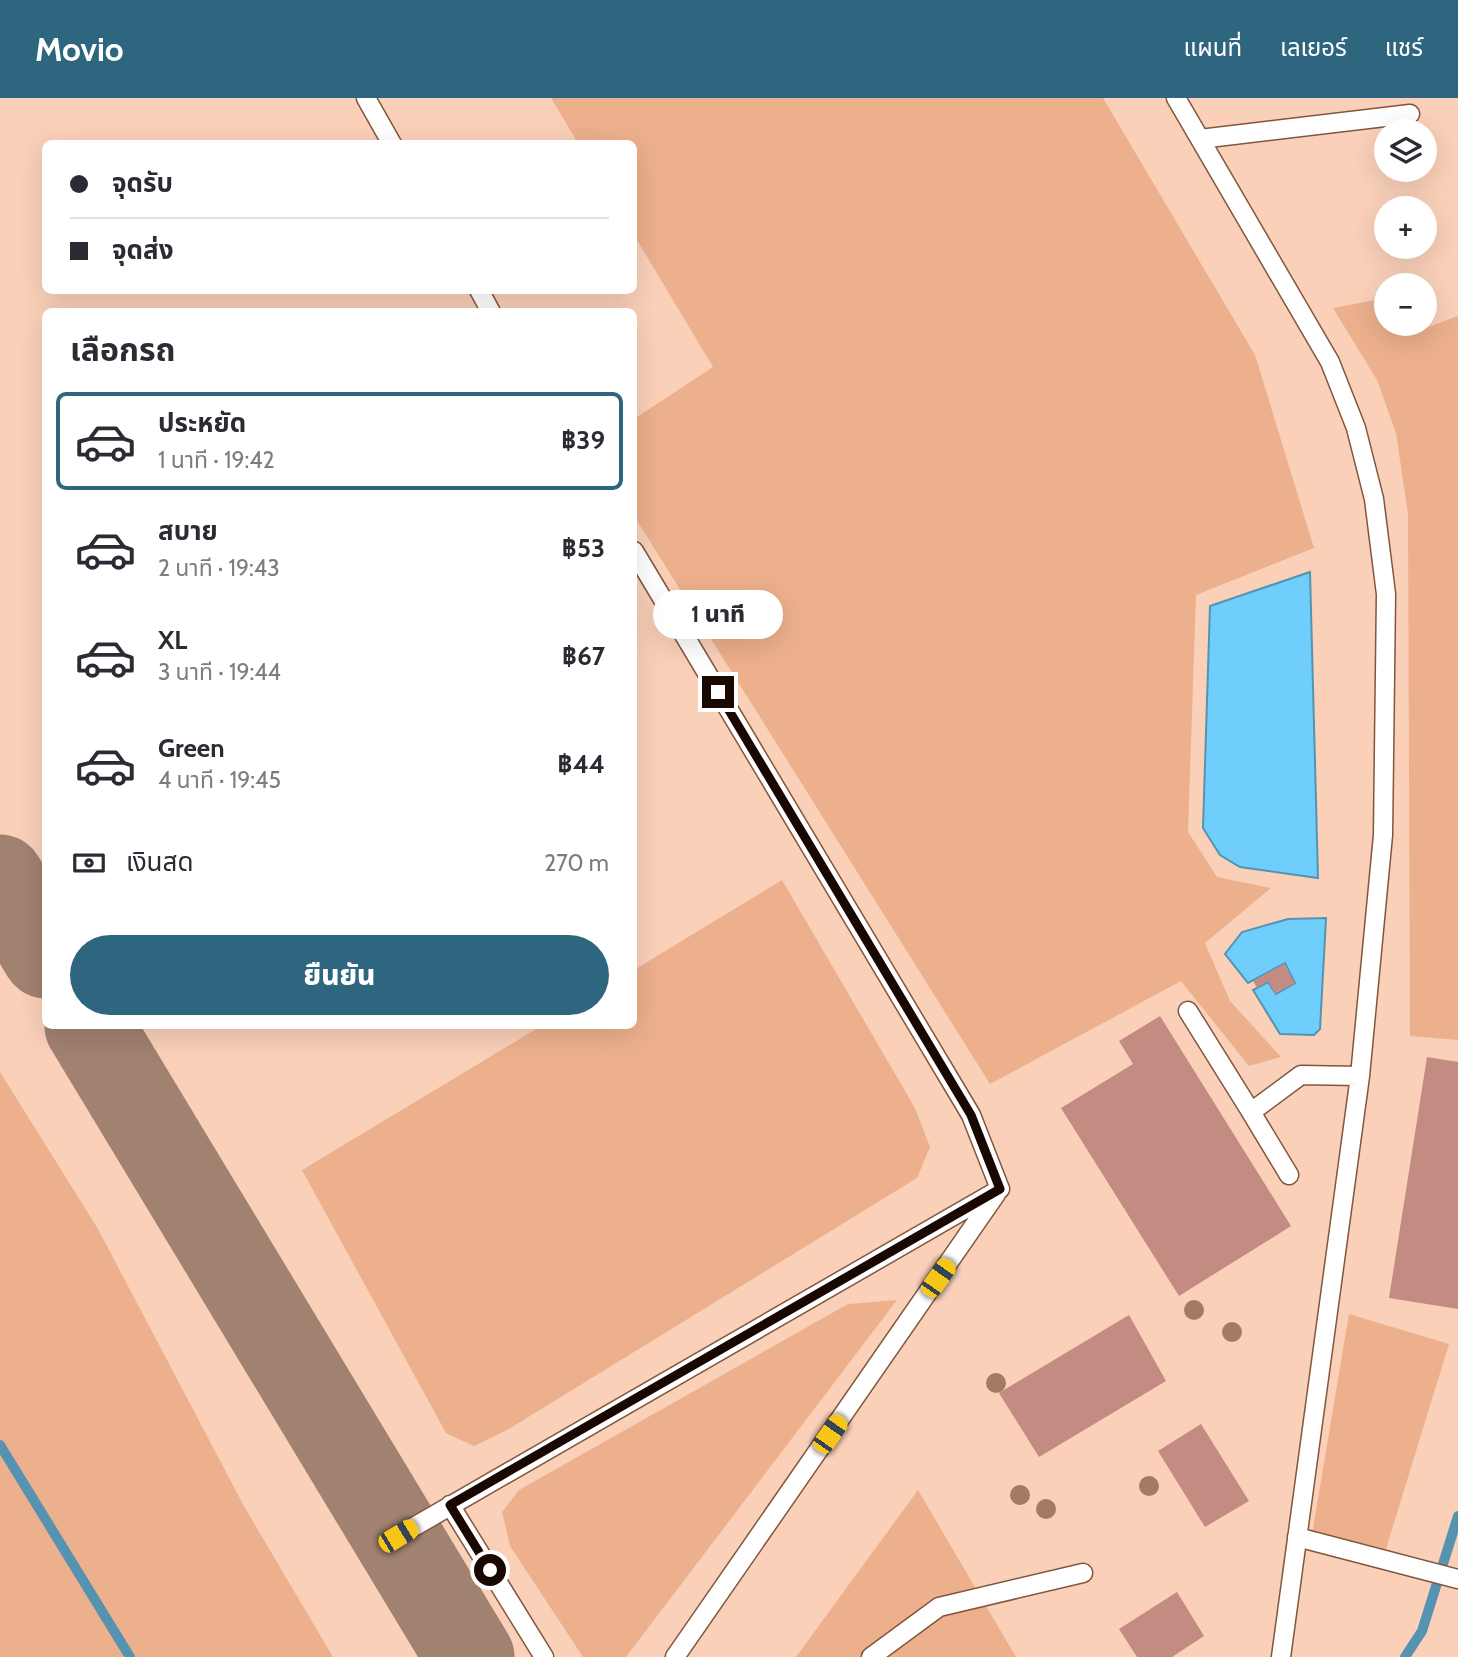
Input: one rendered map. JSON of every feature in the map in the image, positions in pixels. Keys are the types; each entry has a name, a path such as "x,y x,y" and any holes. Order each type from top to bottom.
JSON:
{"lane":[{"path":"366,98 390,140"},
{"path":"1176,98 1330,362 1356,428 1374,499 1386,594 1383,835 1360,1076 1281,1657"},
{"path":"1200,139 1410,114"},
{"path":"637,556 971,1115 1000,1189"},
{"path":"1188,1011 1289,1175"},
{"path":"1251,1112 1301,1076 1360,1076"},
{"path":"398,1536 1000,1189"},
{"path":"675,1657 1000,1189"},
{"path":"450,1505 544,1657"},
{"path":"1297,1537 1458,1579"},
{"path":"871,1657 939,1607 1083,1573"}],"shaded area":[{"path":"551,98 1103,98 1255,355 1314,548 1196,595 1188,832 1217,877 1271,888 1205,943 1230,1001 1281,1057 1249,1066 1181,981 990,1084 637,521 637,417 713,367 637,240 637,140 576,140"},
{"path":"1374,300 1374,336 1437,336 1437,324 1458,316 1458,1040 1410,1036 1408,514 1396,433 1377,380 1333,308"},
{"path":"782,880 915,1108 930,1147 917,1178 507,1430 474,1446 446,1433 302,1170 536,1029 637,1029 637,968"},
{"path":"0,1072 98,1229 245,1508 333,1657 0,1657"},
{"path":"897,1300 626,1657 583,1657 510,1546 502,1512 519,1490 848,1304"},
{"path":"1349,1314 1449,1344 1382,1562 1310,1546"},
{"path":"918,1490 1016,1657 796,1657"}],"water":[{"path":"1310,572 1318,878 1240,867 1220,855 1203,828 1210,606"},
{"path":"1326,918 1320,1029 1314,1035 1280,1034 1253,990 1268,982 1276,994 1295,983 1285,963 1248,983 1225,954 1242,932 1288,919"}],"building":[{"path":"1284,964 1295,983 1275,993 1268,981 1257,988 1253,981"},
{"path":"1160,1016 1291,1226 1179,1296 1061,1108 1133,1064 1119,1041"},
{"path":"1427,1057 1458,1062 1458,1309 1389,1298"},
{"path":"1129,1315 1166,1381 1039,1457 999,1393"},
{"path":"1201,1424 1249,1501 1205,1527 1158,1451"},
{"path":"1177,1592 1204,1636 1172,1657 1137,1657 1119,1629"}],"waterway":[{"path":"0,1445 130,1657"},
{"path":"1405,1657 1422,1631 1458,1516"}],"taxiway":[{"path":"0,879 42,947"},
{"path":"91,1029 470,1657"}],"route":[{"path":"490,1570 450,1505 1000,1189 971,1115 718,692"}]}
